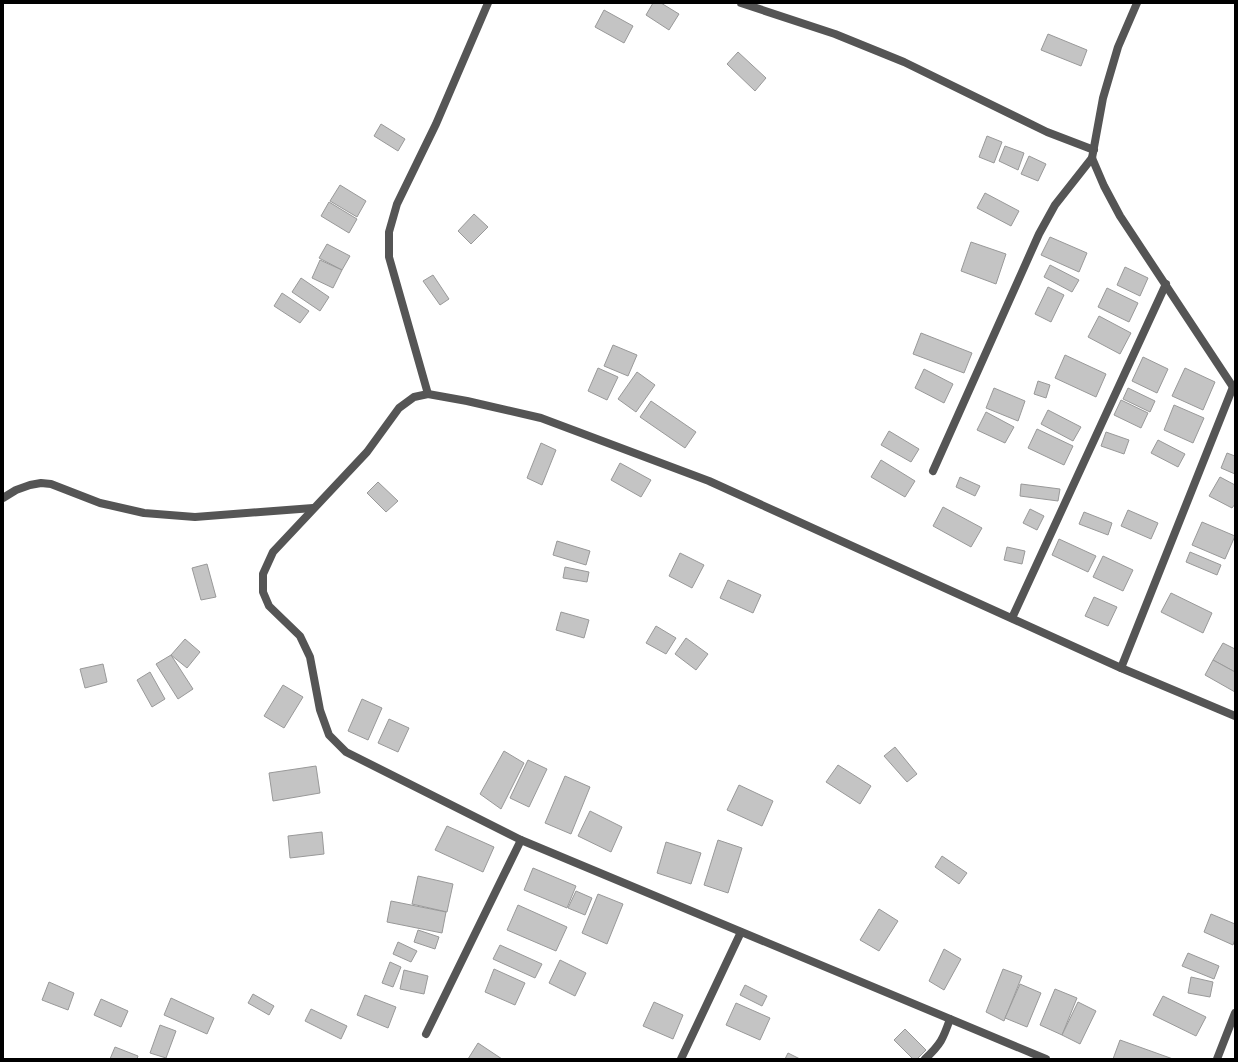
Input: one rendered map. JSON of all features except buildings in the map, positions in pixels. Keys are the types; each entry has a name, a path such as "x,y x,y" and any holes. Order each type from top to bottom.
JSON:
{"street":[{"path":"428,394 389,257 389,232 396,204 436,124 488,3"},
{"path":"741,3 835,34 904,62 1093,154 1104,186 1120,216 1234,388 1121,668"},
{"path":"933,471 1039,234 1055,205 1093,154 1103,98 1118,47 1137,3"},
{"path":"1012,618 1166,284"},
{"path":"1046,1059 521,840 346,752 329,735 320,710 310,657 300,636 269,606 264,592 263,574 273,552 367,452 399,408 414,397 428,394 467,401 541,418 709,481 1121,668 1235,716"},
{"path":"3,498 16,490 30,485 51,484 100,503 144,512 195,516 313,508"},
{"path":"426,1034 521,840"},
{"path":"681,1059 742,932"},
{"path":"1217,1059 1235,1013"},
{"path":"925,1059 934,1051 942,1040 950,1019"}]}
